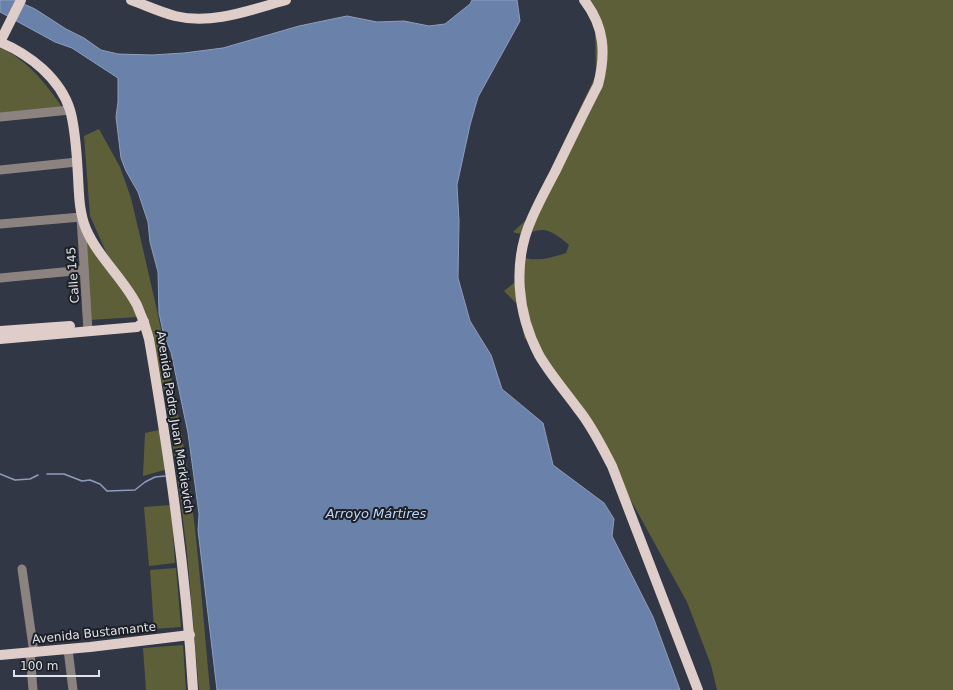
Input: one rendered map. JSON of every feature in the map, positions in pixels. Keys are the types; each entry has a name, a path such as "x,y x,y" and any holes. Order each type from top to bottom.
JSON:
{"main road":[{"path":"0,42 21,0"},
{"path":"131,0 174,16 192,19 220,18 286,0"},
{"path":"584,0 594,15 603,43 602,70 598,85 529,225 521,257 519,279 522,309 529,334 540,356 554,377 580,410 612,466 698,690"},
{"name":"Avenida Padre Juan Markievich","path":"0,42 16,48 31,59 44,71 64,96 70,110 77,162 81,217 89,237 136,304 144,322 149,339 174,490 182,554 194,690"},
{"path":"0,339 136,320 144,322"},
{"path":"0,331 88,327"},
{"name":"Avenida Bustamante","path":"0,655 32,653 190,635"}],"street":[{"path":"0,117 70,110"},
{"path":"0,170 77,162"},
{"path":"0,224 81,217"},
{"name":"Calle 145","path":"81,217 88,327"},
{"path":"0,278 84,270"},
{"path":"22,569 32,653 33,690"},
{"path":"68,649 73,690"}],"green space":[{"path":"590,0 953,0 953,690 717,690 711,665 687,602 612,466 540,356 524,337 522,309 504,291 519,279 521,257 544,259 566,253 569,245 558,236 544,230 522,234 513,232 527,219 596,75 595,31"},
{"path":"0,48 27,65 42,81 62,107 0,113"},
{"path":"99,129 120,167 131,198 169,366 191,495 210,690 199,690 187,552 177,472 166,401 152,336 146,313 139,298 107,254 90,216 84,136"},
{"path":"84,229 134,307 137,317 90,320"},
{"path":"163,429 168,469 143,476 145,433"},
{"path":"171,505 175,563 149,566 144,507"},
{"path":"176,568 181,627 154,629 150,570"},
{"path":"183,645 186,690 146,690 143,648"}],"water":[{"name":"Arroyo Mártires","path":"0,0 15,0 35,9 66,29 84,38 101,50 118,54 152,55 223,48 299,26 347,16 377,22 404,21 429,26 445,24 470,4 472,0 517,0 520,21 478,97 470,125 457,185 459,221 458,278 470,321 491,355 502,389 543,423 553,465 604,503 614,519 612,536 653,617 680,690 217,690 198,530 199,514 188,433 171,352 164,336 159,313 158,272 150,242 148,222 138,192 126,171 121,158 116,117 118,102 118,78 72,48 55,42 0,12"}],"waterway":[{"path":"0,474 15,480 30,479 38,475"},
{"path":"47,474 64,474 82,481 90,480 100,484 107,491 135,490 145,482 155,477 165,476"}]}
